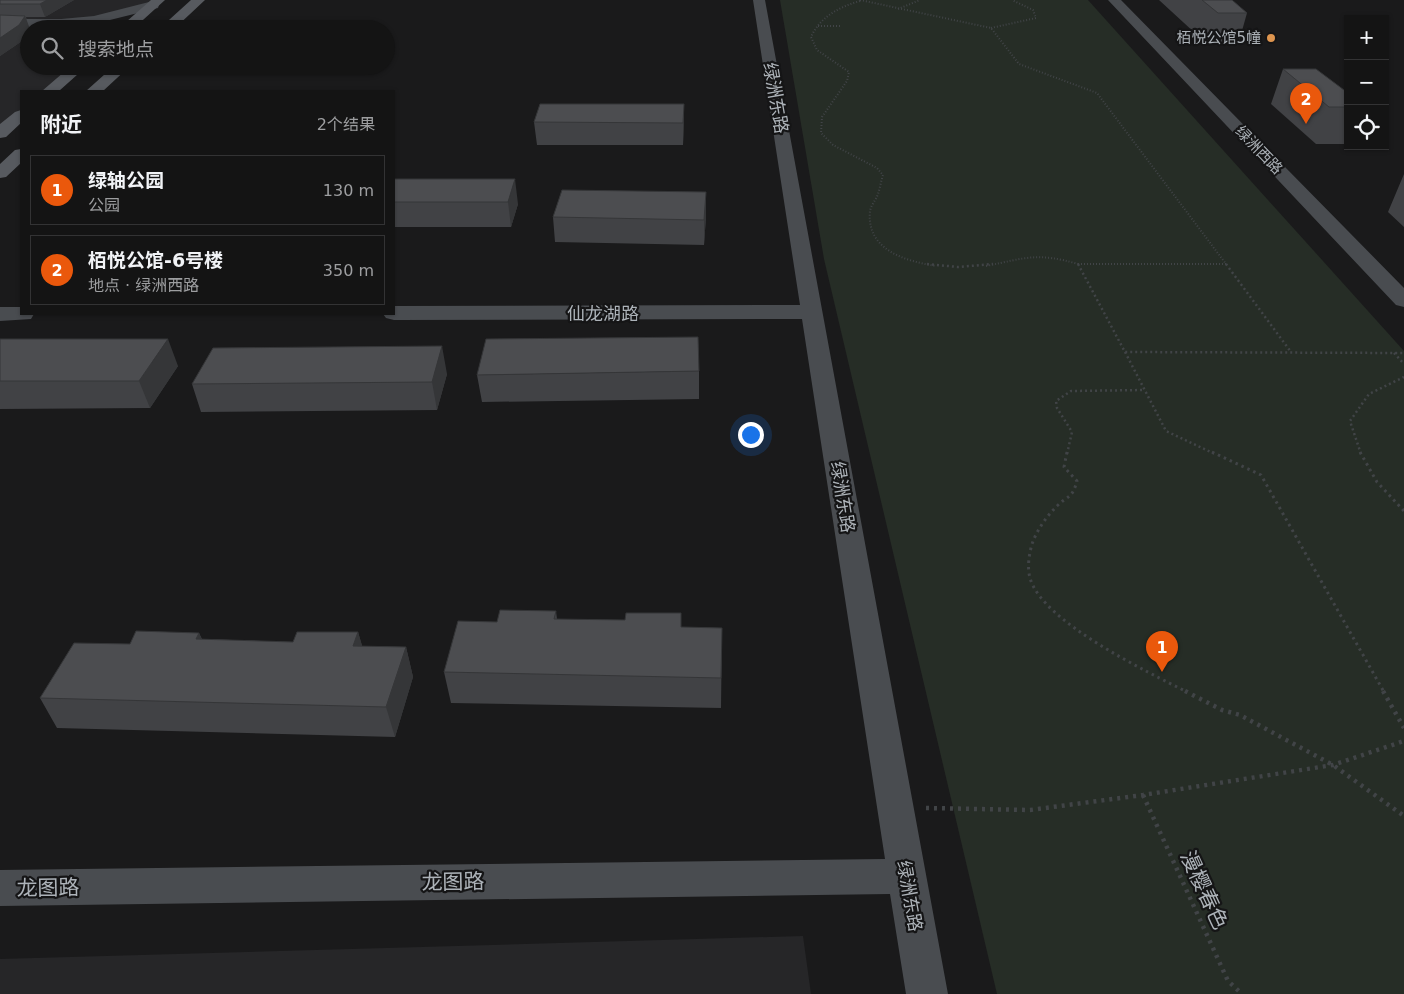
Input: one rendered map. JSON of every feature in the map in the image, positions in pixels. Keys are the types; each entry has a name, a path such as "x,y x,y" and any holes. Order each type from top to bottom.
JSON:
{"main road":[{"path":"177,20 200,0"},
{"path":"135,20 156,3"},
{"path":"51,90 69,75"},
{"path":"95,90 113,75"},
{"path":"0,133 20,116"},
{"path":"0,173 20,155"}],"street":[{"name":"绿洲东路","path":"759,0 927,994"},
{"name":"绿洲西路","path":"1114,0 1404,300"},
{"path":"94,20 156,3"},
{"path":"0,23 20,23"},
{"name":"仙龙湖路","path":"395,313 813,312"},
{"path":"0,314 20,314"},
{"name":"龙图路","path":"0,888 907,876"}],"path":[{"path":"1012,0 1033,10 1036,18 991,28 860,0 838,9 814,29 811,38 817,50 849,72 847,81 822,117 821,133 833,145 876,168 883,175 878,194 870,210 870,223 874,239 889,254 912,261 942,266 973,267 1005,263 1026,257 1052,257 1078,264 1226,264"},
{"path":"898,9 920,0"},
{"path":"818,26 840,26"},
{"path":"991,28 1019,64 1097,93 1292,352"},
{"path":"1078,264 1166,431 1261,475 1404,728"},
{"path":"1125,352 1404,353"},
{"path":"1393,353 1404,364"},
{"path":"1404,377 1369,394 1350,421 1354,443 1378,484 1404,511"},
{"path":"1144,390 1080,390 1071,392 1056,401 1057,408 1072,432 1064,468 1077,481 1073,494 1057,506 1043,523 1031,549 1029,572 1033,586 1051,608 1077,628 1113,651 1222,710 1240,714 1333,765 1404,816"},
{"path":"895,808 1030,810 1143,795 1333,765 1404,741"},
{"name":"漫樱春色","path":"1143,795 1228,982 1242,994"}],"shaded area":[{"path":"0,0 159,0 153,5 79,20 20,20 20,75 69,75 51,90 20,90 20,116 0,133"},
{"path":"780,0 1088,0 1404,351 1404,994 997,994 824,259"},
{"path":"803,936 811,994 0,994 0,959"}],"building":[{"path":"0,0 47,0 40,4 0,4"},
{"path":"1202,0 1232,0 1247,13 1218,13"},
{"path":"0,15 25,16 20,20 19,25 0,38"},
{"path":"1283,69 1316,69 1344,90 1344,107 1329,107"},
{"path":"540,104 684,104 683,123 534,122"},
{"path":"395,179 515,179 508,202 395,202"},
{"path":"562,190 706,192 704,220 553,217"},
{"path":"698,337 699,371 477,375 486,339"},
{"path":"0,339 168,339 139,381 0,381"},
{"path":"442,346 432,382 192,384 213,348"},
{"path":"500,610 556,611 554,619 625,620 626,613 681,613 681,627 722,628 721,678 444,672 458,621 497,622"},
{"path":"136,631 199,633 196,639 293,642 297,632 358,632 353,646 406,647 386,707 40,698 74,643 130,644"}],"place":[{"name":"栢悦公馆5幢","path":"1271,38"},
{"name":"栢悦公馆-6号楼","path":"1306,124"},
{"name":"绿轴公园","path":"1162,672"}]}
